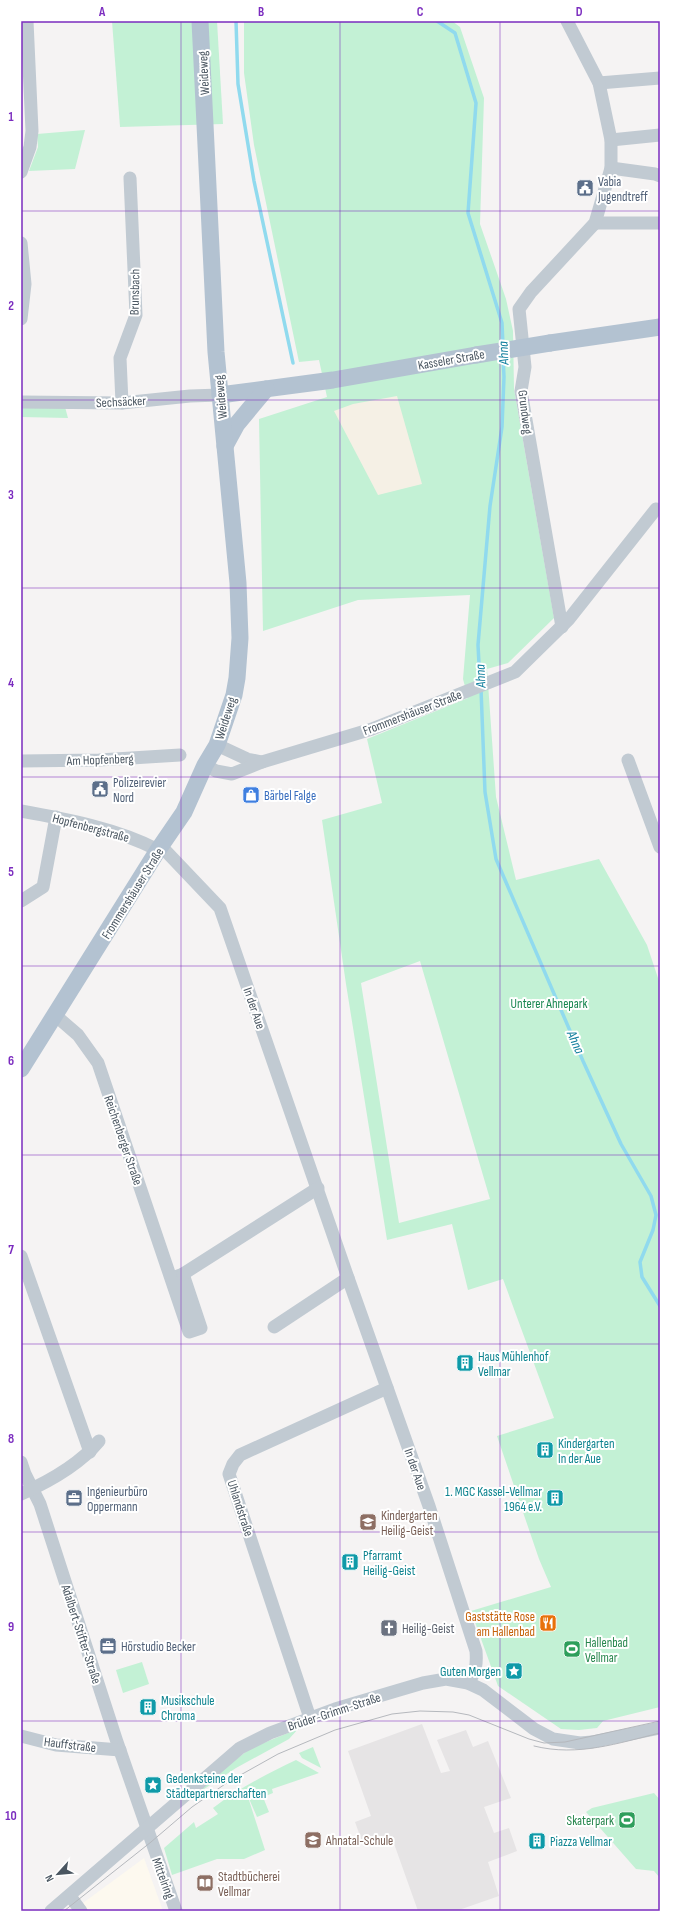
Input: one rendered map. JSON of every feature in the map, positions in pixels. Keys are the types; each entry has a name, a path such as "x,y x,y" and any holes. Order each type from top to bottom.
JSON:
{"main road":[{"name":"Weideweg","path":"200,21 216,352 238,583 240,638 234,695 217,745 204,765"},
{"name":"Kasseler Straße","path":"220,395 333,380 476,354 660,327"},
{"path":"224,446 237,424 266,389"},
{"name":"Frommershäuser Straße","path":"21,1069 184,812 204,765"}],"street":[{"path":"21,172 30,147 32,131 27,21"},
{"path":"567,21 599,83 611,140 611,168 595,223 660,224"},
{"path":"599,83 660,78"},
{"path":"611,140 660,135"},
{"path":"611,168 660,176"},
{"name":"Brunsbach","path":"122,403 120,358 136,314 130,178"},
{"name":"Grundweg","path":"562,627 521,391 525,367 519,308 531,292 595,223"},
{"path":"21,243 25,284 21,319"},
{"name":"Sechsäcker","path":"21,402 122,403 190,396 220,395"},
{"name":"Frommershäuser Straße","path":"204,765 216,771 232,774 262,762 372,729 492,682 516,671 562,627 610,569 656,508"},
{"path":"217,745 247,759 262,762"},
{"name":"Am Hopfenberg","path":"21,761 99,760 180,755"},
{"path":"628,760 660,847"},
{"name":"Hopfenbergstraße","path":"21,811 56,817 139,840 160,848"},
{"path":"21,901 43,888 56,817"},
{"name":"In der Aue","path":"160,848 220,908 348,1278 388,1388 476,1651 477,1662 474,1673 468,1683"},
{"name":"Reichenberger Straße","path":"55,1015 78,1035 98,1063 177,1276 318,1188"},
{"path":"21,1256 90,1452"},
{"path":"274,1327 348,1278"},
{"name":"Uhlandstraße","path":"310,1718 229,1474 233,1464 240,1455 388,1388"},
{"path":"27,1491 90,1452 99,1441"},
{"name":"Adalbert-Stifter-Straße","path":"23,1467 27,1491 40,1504 152,1845"},
{"name":"Brüder-Grimm-Straße","path":"51,1911 147,1829 201,1780 240,1748 270,1733 310,1718 423,1683 446,1678 468,1683 483,1690 534,1729 553,1739 580,1743 592,1742 660,1728"},
{"name":"Hauffstraße","path":"21,1736 56,1745 120,1750"},
{"name":"Mittelring","path":"152,1845 176,1911"},
{"path":"70,1896 81,1911"}],"shaded area":[{"path":"422,1724 441,1773 450,1771 437,1740 466,1730 473,1747 488,1741 511,1798 484,1807 494,1833 509,1828 517,1851 488,1862 499,1896 456,1911 418,1911 392,1838 364,1847 355,1822 371,1816 348,1751"},
{"path":"144,1858 163,1911 72,1911"}],"green space":[{"path":"112,21 217,21 223,124 120,127"},
{"name":"Unterer Ahnepark","path":"244,21 452,21 460,27 484,98 480,224 506,299 513,331 514,389 554,618 508,663 487,669 496,797 516,880 599,859 647,945 660,984 660,1707 603,1721 597,1728 579,1730 561,1729 498,1686 471,1611 551,1587 539,1559 497,1436 554,1418 503,1279 468,1290 452,1224 387,1240 346,984 322,820 382,803 367,739 468,698 463,679 470,595 358,600 263,631 259,419 327,397 319,360 299,362 254,145 244,73","holes":["420,961 490,1199 399,1223 361,983"]},
{"path":"85,130 75,169 29,171 38,147 37,134"},
{"path":"21,407 65,407 68,418 21,417"},
{"path":"142,1662 149,1684 123,1693 116,1670"},
{"path":"298,1729 289,1739 236,1768 195,1795 211,1778 251,1748"},
{"path":"313,1747 321,1768 302,1758 299,1753"},
{"path":"296,1760 319,1773 272,1789 273,1793 263,1797 269,1812 257,1817 247,1794 265,1850 244,1859 217,1859 172,1875 164,1848 194,1822 196,1828 218,1814 213,1808 233,1794"},
{"name":"Skaterpark","path":"654,1793 660,1800 660,1878 654,1871 636,1869 586,1812 592,1808"}],"sand":[{"path":"397,396 422,484 378,495 334,411 353,404"}],"waterway":[{"path":"236,21 238,84 254,181 293,363"},
{"name":"Ahna","path":"437,21 455,33 476,103 468,213 502,323 503,346"},
{"name":"Ahna","path":"480,683 478,645 490,506 502,427 504,377 503,356"},
{"name":"Ahna","path":"481,689 485,792 496,859 583,1061 621,1144 651,1196 656,1215 653,1230 640,1262 642,1277 660,1306"}],"tram line":[{"path":"64,1911 151,1842 192,1807 228,1782 278,1754 335,1730 392,1714 420,1711 453,1712 469,1715 529,1739 544,1743 565,1742 660,1721"},
{"path":"534,1746 550,1749 582,1749 613,1744 660,1733"}],"place":[{"name":"Vabia Jugendtreff","path":"585,188"},
{"name":"Polizeirevier Nord","path":"100,789"},
{"name":"Bärbel Falge","path":"251,795"},
{"name":"Haus Mühlenhof Vellmar","path":"465,1363"},
{"name":"Kindergarten In der Aue","path":"545,1450"},
{"name":"Ingenieurbüro Oppermann","path":"74,1498"},
{"name":"1. MGC Kassel-Vellmar 1964 e.V.","path":"555,1498"},
{"name":"Kindergarten Heilig-Geist","path":"368,1522"},
{"name":"Pfarramt Heilig-Geist","path":"350,1562"},
{"name":"Gaststätte Rose am Hallenbad","path":"548,1623"},
{"name":"Heilig-Geist","path":"389,1628"},
{"name":"Hörstudio Becker","path":"108,1646"},
{"name":"Hallenbad Vellmar","path":"572,1649"},
{"name":"Guten Morgen","path":"514,1671"},
{"name":"Musikschule Chroma","path":"148,1707"},
{"name":"Gedenksteine der Städtepartnerschaften","path":"153,1785"},
{"name":"Skaterpark","path":"627,1820"},
{"name":"Ahnatal-Schule","path":"313,1840"},
{"name":"Piazza Vellmar","path":"537,1841"},
{"name":"Stadtbücherei Vellmar","path":"205,1883"}]}
